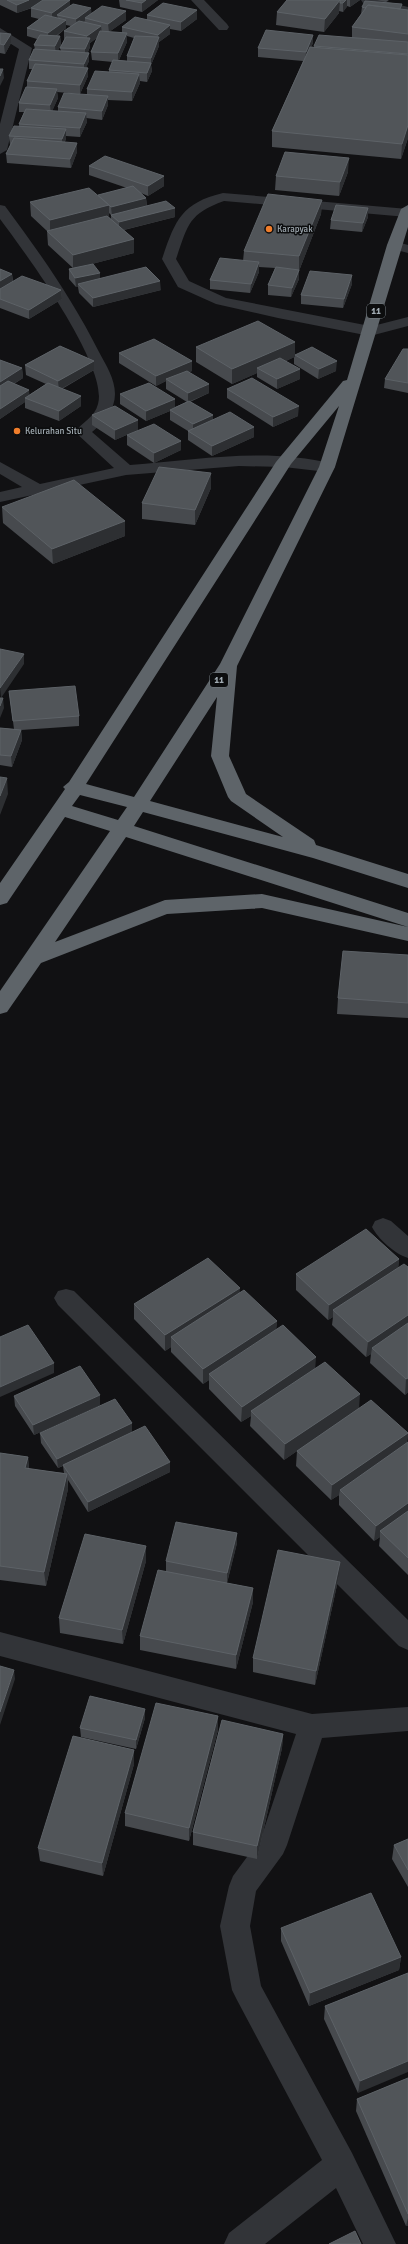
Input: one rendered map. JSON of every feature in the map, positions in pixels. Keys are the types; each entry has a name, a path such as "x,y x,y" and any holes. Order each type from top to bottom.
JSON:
{"highway":[{"name":"11","path":"0,1007 138,805 229,664 327,467 355,375 401,247 407,211"},
{"name":"11","path":"0,898 61,809 73,787 284,462 355,375"},
{"path":"229,664 220,756 238,797 320,853"},
{"path":"73,787 320,853 408,881"},
{"path":"61,809 408,920"},
{"path":"34,958 165,907 262,901 408,934"}],"street":[{"path":"197,0 223,27"},
{"path":"367,0 408,11"},
{"path":"0,32 26,48 5,115 0,150"},
{"path":"407,211 223,197 199,205 183,218 169,259 183,284 221,301 278,314 370,331 408,321"},
{"path":"0,209 37,258 78,323 107,382 108,399 104,411 83,432 126,470"},
{"path":"0,497 126,470 239,461 284,462 327,467"},
{"path":"0,467 37,489"},
{"path":"383,1228 408,1249"},
{"path":"66,1298 408,1638"},
{"path":"0,1644 312,1726 408,1719"},
{"path":"312,1726 273,1846 243,1886 235,1926 247,1990 341,2164 380,2244"},
{"path":"240,2244 341,2164"}],"building":[{"path":"7,0 29,0 17,5"},
{"path":"43,0 70,0 52,13 31,8"},
{"path":"126,0 146,0 142,3"},
{"path":"287,0 340,0 325,19 277,12"},
{"path":"340,0 346,0 343,3 340,3"},
{"path":"365,1 402,4 400,9 368,5 365,8 362,7"},
{"path":"163,3 197,10 181,22 147,15"},
{"path":"73,4 91,8 76,19 57,15"},
{"path":"368,5 408,10 408,34 352,27"},
{"path":"102,6 126,11 108,24 85,18"},
{"path":"45,15 66,20 48,33 27,28"},
{"path":"135,17 170,25 158,35 122,27"},
{"path":"79,21 101,26 87,36 64,31"},
{"path":"266,30 313,35 306,52 258,48"},
{"path":"100,31 127,33 118,53 91,52"},
{"path":"0,33 11,34 4,45 0,44"},
{"path":"40,35 60,36 55,46 34,45"},
{"path":"319,35 408,42 408,54 314,46"},
{"path":"135,36 159,37 151,58 127,56"},
{"path":"66,37 90,38 85,49 60,48"},
{"path":"310,47 408,55 408,125 402,144 272,131"},
{"path":"34,49 89,53 84,64 29,60"},
{"path":"113,60 151,63 147,73 109,70"},
{"path":"35,64 88,68 80,85 27,81"},
{"path":"0,69 3,69 0,76"},
{"path":"95,71 139,74 132,92 87,89"},
{"path":"26,87 57,89 50,105 19,103"},
{"path":"64,93 108,96 102,111 58,107"},
{"path":"26,109 86,113 80,128 19,124"},
{"path":"14,126 66,129 62,139 9,136"},
{"path":"14,138 77,143 70,159 6,154"},
{"path":"285,152 349,158 340,182 276,176"},
{"path":"105,156 164,176 148,186 89,166"},
{"path":"133,186 146,198 111,207 98,195"},
{"path":"89,188 109,205 50,220 30,202"},
{"path":"268,194 322,200 299,256 244,251"},
{"path":"166,201 175,208 119,222 111,215"},
{"path":"336,205 368,208 363,223 331,220"},
{"path":"107,216 134,239 73,255 47,231"},
{"path":"220,258 259,262 251,284 210,280"},
{"path":"93,264 100,273 75,278 69,269"},
{"path":"146,267 160,281 93,298 78,284"},
{"path":"276,267 299,270 292,288 268,285"},
{"path":"0,269 12,274 0,281"},
{"path":"310,271 352,275 344,299 301,295"},
{"path":"22,276 61,290 29,310 0,299 0,289"},
{"path":"258,321 295,342 232,369 196,347"},
{"path":"154,339 192,361 156,376 119,353"},
{"path":"60,346 94,361 58,381 25,365"},
{"path":"312,347 337,361 319,369 295,355"},
{"path":"403,349 408,349 408,383 385,379"},
{"path":"280,358 300,369 277,379 257,368"},
{"path":"0,360 22,368 0,382"},
{"path":"187,371 209,384 188,393 166,379"},
{"path":"252,378 299,406 273,417 227,389"},
{"path":"8,381 29,390 0,409 0,386"},
{"path":"48,383 81,396 59,411 25,398"},
{"path":"149,383 175,399 146,411 120,394"},
{"path":"189,401 213,415 193,424 170,410"},
{"path":"115,406 138,420 115,430 92,415"},
{"path":"230,412 254,427 212,446 188,431"},
{"path":"154,424 181,441 154,453 127,435"},
{"path":"159,467 211,473 195,510 142,503"},
{"path":"74,480 125,521 52,549 2,507"},
{"path":"0,649 24,654 0,688"},
{"path":"75,686 79,716 13,721 9,691"},
{"path":"0,698 3,698 0,706"},
{"path":"0,728 21,730 11,756 0,755"},
{"path":"0,777 7,778 0,796"},
{"path":"343,951 408,955 408,1003 338,998"},
{"path":"366,1229 399,1259 329,1305 296,1274"},
{"path":"208,1258 240,1288 165,1335 134,1304"},
{"path":"404,1264 408,1267 408,1315 368,1342 333,1310"},
{"path":"244,1290 277,1321 203,1369 171,1337"},
{"path":"408,1323 408,1378 406,1379 372,1348"},
{"path":"28,1325 54,1363 0,1387 0,1337"},
{"path":"283,1325 316,1357 242,1407 209,1374"},
{"path":"325,1362 360,1394 285,1444 251,1411"},
{"path":"80,1366 100,1395 33,1425 14,1396"},
{"path":"115,1399 132,1423 57,1459 40,1433"},
{"path":"371,1400 408,1433 332,1485 297,1451"},
{"path":"145,1426 170,1462 88,1502 63,1465"},
{"path":"408,1442 408,1503 376,1526 340,1490"},
{"path":"0,1453 28,1457 25,1468 67,1474 44,1572 0,1566"},
{"path":"408,1511 408,1558 380,1531"},
{"path":"176,1522 237,1533 227,1573 166,1561"},
{"path":"85,1534 146,1546 122,1630 59,1618"},
{"path":"278,1550 340,1562 316,1671 253,1658"},
{"path":"158,1570 253,1588 236,1655 140,1636"},
{"path":"0,1666 14,1670 0,1712"},
{"path":"90,1696 145,1709 136,1740 80,1728"},
{"path":"156,1703 218,1716 189,1828 125,1813"},
{"path":"222,1720 283,1734 257,1846 193,1832"},
{"path":"73,1736 134,1750 102,1863 38,1848"},
{"path":"408,1839 408,1870 394,1845"},
{"path":"371,1893 401,1957 310,1993 281,1928"},
{"path":"408,1973 408,2061 360,2081 325,2006"},
{"path":"408,2078 408,2214 357,2099"},
{"path":"355,2231 361,2244 329,2244"}],"place":[{"name":"Karapyak","path":"269,229"},
{"name":"Kelurahan Situ","path":"17,431"}]}
